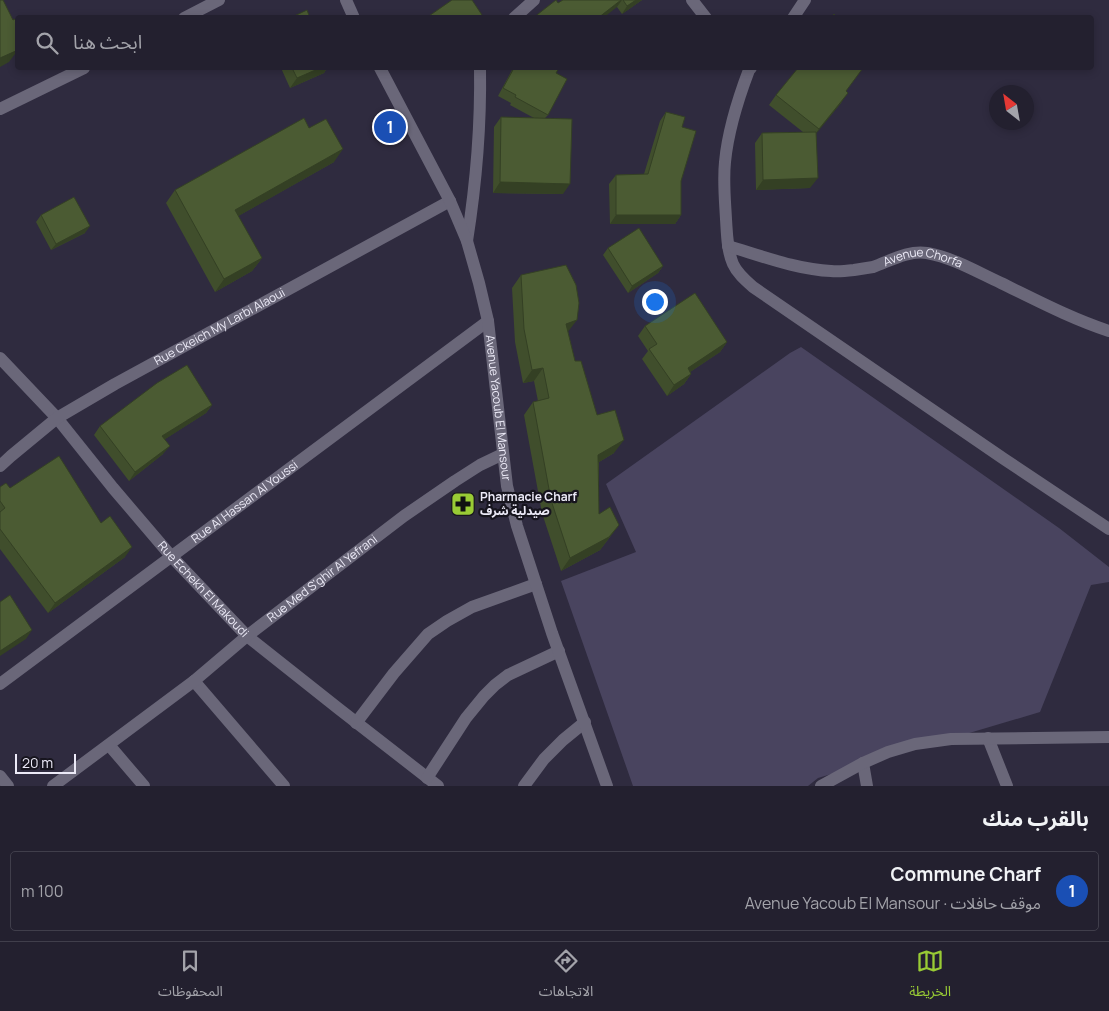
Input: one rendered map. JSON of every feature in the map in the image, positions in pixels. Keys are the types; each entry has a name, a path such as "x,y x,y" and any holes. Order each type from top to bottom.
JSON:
{"street":[{"path":"190,15 219,0"},
{"path":"346,0 353,15"},
{"path":"517,15 534,0"},
{"path":"692,0 704,15"},
{"path":"795,15 805,0"},
{"path":"0,110 80,70"},
{"name":"Avenue Yacoub El Mansour","path":"381,70 450,201 468,241 488,320 507,486 515,518 536,584 607,786"},
{"path":"468,241 476,177 480,116 480,70"},
{"path":"748,70 734,116 725,160 724,178 728,246 733,265 743,279 1109,529"},
{"name":"Rue Ckeich My Larbi Alaoui","path":"0,466 57,418 115,384 450,201"},
{"name":"Avenue Chorfa","path":"728,246 790,264 831,271 871,267 904,255 925,252 953,260 1096,327 1109,331"},
{"name":"Rue Al Hassan Al Youssi","path":"0,684 488,320"},
{"name":"Rue Echekh El Makoudi","path":"0,358 57,418 171,556 247,636 438,786"},
{"name":"Rue Med S'ghir Al Yefrani","path":"53,786 194,681 247,636 404,516 480,465 503,454"},
{"path":"356,723 394,673 428,634 447,621 472,608 536,584"},
{"path":"427,778 466,718 495,685 508,675 559,651"},
{"path":"194,681 284,786"},
{"path":"524,786 544,759 585,722"},
{"path":"821,786 863,763 888,752 914,744 951,739 1109,736"},
{"path":"988,738 1007,786"},
{"path":"109,745 144,786"},
{"path":"863,763 867,786"},
{"path":"0,776 8,786"}],"shaded area":[{"path":"801,347 1059,528 1109,567 1109,582 1091,585 1040,712 818,778 808,786 633,786 561,581 636,552 606,484"}],"building":[{"path":"0,0 3,0 13,20 15,19 15,51 0,58"},
{"path":"452,0 472,0 482,15 430,15"},
{"path":"556,0 558,3 563,0 621,0 602,15 537,15"},
{"path":"623,0 636,0 627,6"},
{"path":"307,10 309,15 296,15"},
{"path":"293,70 315,70 297,78"},
{"path":"513,70 558,70 556,73 567,79 548,115 515,97 516,95 503,88"},
{"path":"796,70 862,70 846,91 848,93 819,129 776,95"},
{"path":"666,112 685,117 682,127 696,131 681,181 681,215 616,215 616,175 648,174"},
{"path":"501,117 572,119 570,184 500,182"},
{"path":"304,118 309,128 326,119 343,149 235,210 262,258 224,279 175,190"},
{"path":"816,132 818,178 763,180 762,133"},
{"path":"74,197 90,226 56,244 41,215"},
{"path":"639,228 663,266 632,286 608,248"},
{"path":"566,265 576,285 579,303 577,320 566,324 575,361 581,361 597,415 615,410 624,440 598,455 599,514 610,507 619,525 609,537 570,558 551,500 533,402 549,398 543,368 532,370 524,329 521,275"},
{"path":"695,293 727,342 688,368 691,374 674,385 649,349 657,344 645,326"},
{"path":"187,365 212,405 162,436 170,446 135,472 100,426 157,383"},
{"path":"59,456 101,523 110,516 132,547 55,603 0,529 0,512 5,508 0,501 0,487 6,483 10,488"},
{"path":"10,595 32,630 0,651 0,602"}],"place":[{"name":"Commune Charf","path":"390,127"},
{"name":"Pharmacie Charf صيدلية شرف","path":"463,504"}]}
